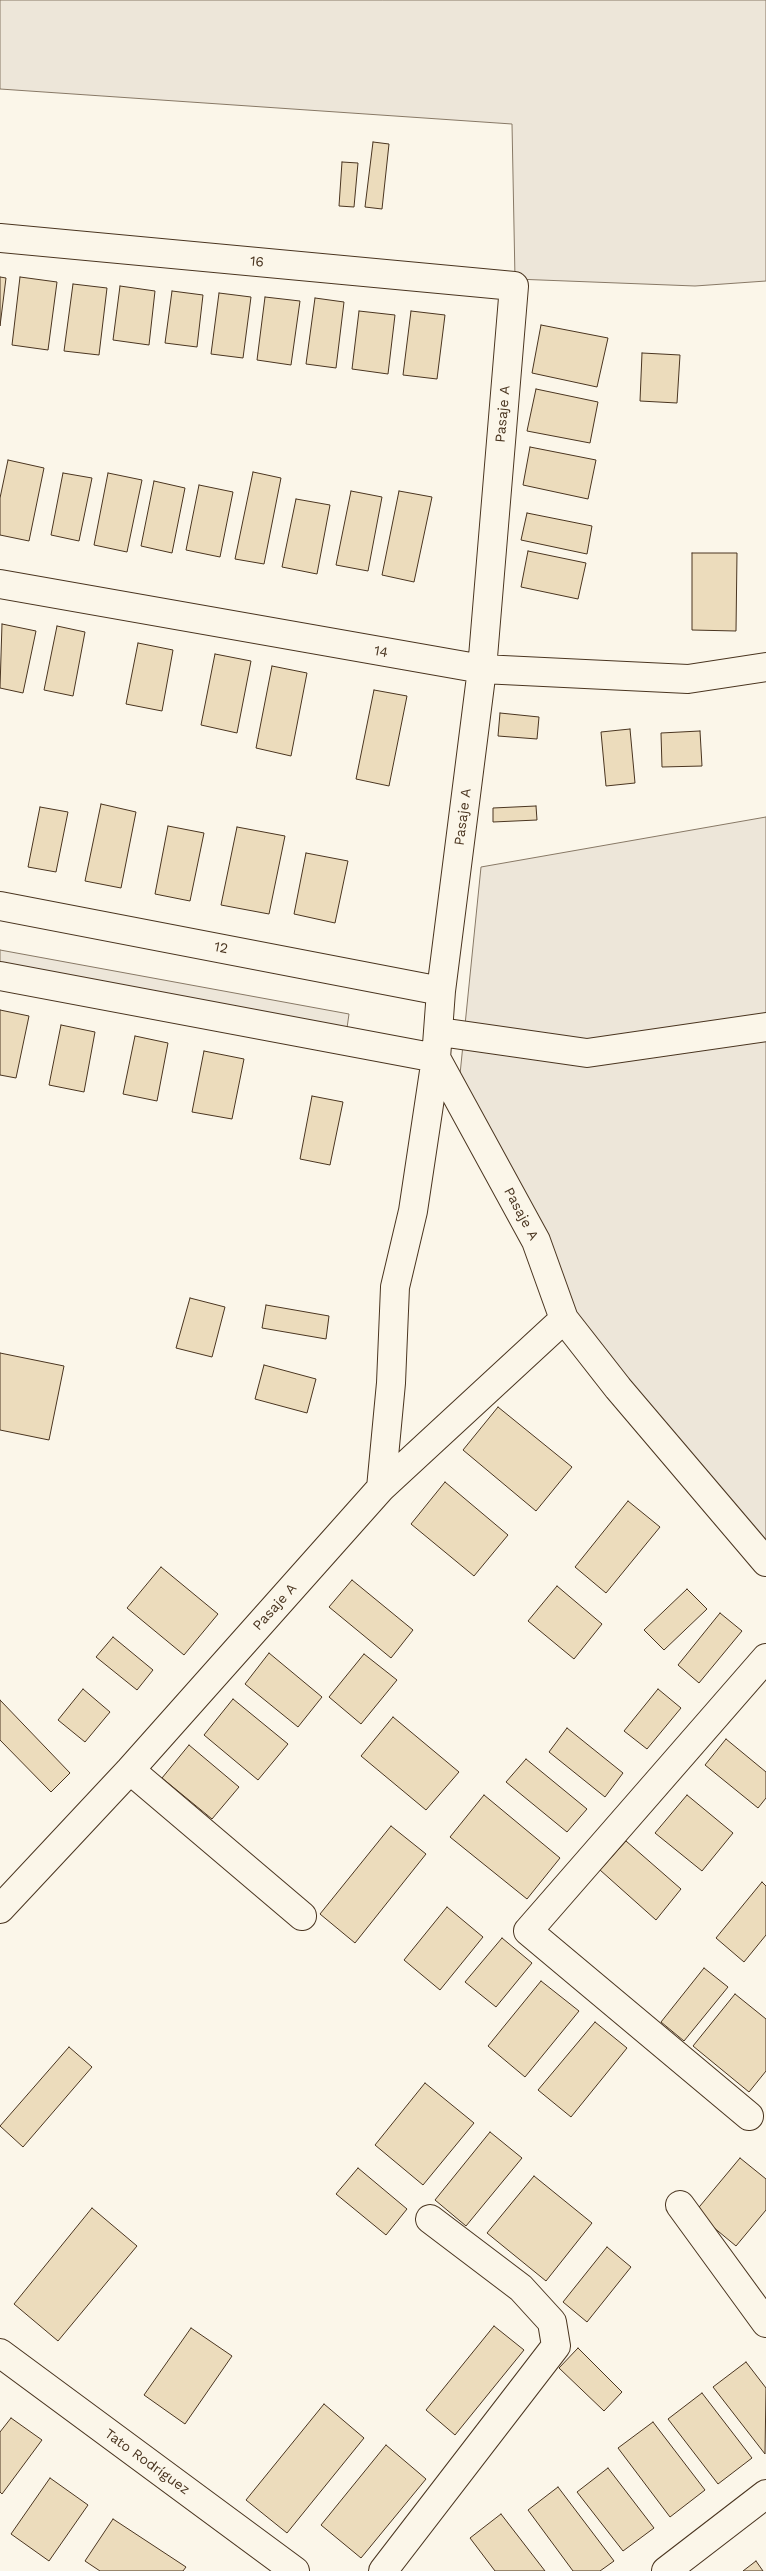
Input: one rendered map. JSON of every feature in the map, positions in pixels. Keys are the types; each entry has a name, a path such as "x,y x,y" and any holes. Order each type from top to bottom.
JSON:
{"street":[{"name":"16","path":"0,238 514,286"},
{"name":"Pasaje A","path":"514,286 482,669 441,991 438,1045 536,1241 564,1319 618,1388 766,1562"},
{"name":"14","path":"0,584 482,669 688,679 766,667"},
{"name":"12","path":"0,906 441,991"},
{"path":"0,976 438,1045 587,1053 766,1028"},
{"path":"382,1488 391,1383 395,1286 413,1211 438,1045"},
{"name":"Pasaje A","path":"0,1909 130,1770 382,1488 564,1319"},
{"path":"749,2116 528,1932 766,1658"},
{"path":"130,1770 302,1916"},
{"path":"680,2205 766,2323"},
{"path":"383,2571 556,2346 552,2322 521,2288 430,2219"},
{"name":"Tato Rodríguez","path":"0,2353 295,2571"},
{"path":"666,2571 766,2494"}],"shaded area":[{"path":"0,0 766,0 766,281 695,286 515,279 512,124 0,89"},
{"path":"766,817 766,1548 579,1342 458,1094 481,867"},
{"path":"0,950 349,1014 347,1028 0,965"}],"building":[{"path":"373,142 389,144 382,209 365,207"},
{"path":"342,162 358,163 354,207 339,206"},
{"path":"0,277 6,278 0,326"},
{"path":"20,277 57,282 48,350 12,345"},
{"path":"73,284 107,288 99,355 64,351"},
{"path":"120,286 155,291 149,345 113,340"},
{"path":"172,291 203,295 197,347 165,343"},
{"path":"219,293 251,297 243,358 211,354"},
{"path":"265,297 300,301 291,365 257,360"},
{"path":"315,298 344,302 336,368 306,364"},
{"path":"359,311 395,315 388,374 352,369"},
{"path":"411,311 445,315 437,379 403,375"},
{"path":"541,325 608,338 597,387 532,373"},
{"path":"642,353 680,355 677,403 640,401"},
{"path":"536,389 598,402 590,443 527,431"},
{"path":"530,447 596,460 588,499 523,485"},
{"path":"8,460 44,468 29,541 0,535 0,498"},
{"path":"253,472 281,478 264,564 235,559"},
{"path":"63,473 92,478 79,541 51,535"},
{"path":"108,473 142,480 127,552 94,545"},
{"path":"154,481 185,488 172,553 141,546"},
{"path":"199,485 233,492 220,557 186,550"},
{"path":"351,491 382,497 368,571 336,565"},
{"path":"399,491 432,497 414,582 382,575"},
{"path":"296,499 330,505 317,574 282,567"},
{"path":"527,513 592,526 587,554 521,540"},
{"path":"528,551 586,563 578,599 521,587"},
{"path":"692,553 737,553 736,631 692,630"},
{"path":"2,624 36,631 23,693 0,688"},
{"path":"57,626 85,632 73,696 44,690"},
{"path":"138,643 173,650 162,711 126,704"},
{"path":"215,654 251,661 237,733 201,725"},
{"path":"272,666 307,673 291,756 256,748"},
{"path":"374,690 407,696 389,786 356,779"},
{"path":"500,713 539,717 537,739 498,736"},
{"path":"630,729 635,783 606,786 601,732"},
{"path":"700,731 702,766 662,767 661,733"},
{"path":"101,804 136,812 121,888 85,881"},
{"path":"536,806 537,820 493,822 493,808"},
{"path":"40,807 68,812 56,872 28,867"},
{"path":"168,826 204,833 190,901 155,894"},
{"path":"237,827 285,836 269,914 221,905"},
{"path":"306,853 348,861 335,923 294,914"},
{"path":"0,1010 29,1016 16,1078 0,1075"},
{"path":"61,1025 95,1032 84,1092 49,1085"},
{"path":"135,1036 168,1043 157,1101 123,1094"},
{"path":"204,1051 244,1059 232,1119 192,1112"},
{"path":"312,1096 343,1102 330,1165 300,1159"},
{"path":"190,1298 225,1307 212,1357 176,1348"},
{"path":"266,1305 329,1316 326,1339 262,1328"},
{"path":"0,1353 64,1366 49,1440 0,1430"},
{"path":"264,1365 316,1379 307,1413 255,1399"},
{"path":"498,1407 572,1467 536,1511 463,1450"},
{"path":"445,1482 508,1535 474,1576 411,1524"},
{"path":"628,1501 660,1527 606,1593 575,1567"},
{"path":"161,1567 218,1614 184,1655 127,1608"},
{"path":"352,1580 413,1630 391,1658 329,1607"},
{"path":"557,1586 602,1624 574,1659 528,1621"},
{"path":"687,1589 707,1609 664,1650 644,1630"},
{"path":"720,1613 742,1631 699,1683 678,1665"},
{"path":"113,1637 153,1670 137,1690 96,1657"},
{"path":"269,1653 322,1697 298,1727 245,1684"},
{"path":"364,1654 397,1680 361,1724 329,1697"},
{"path":"83,1689 110,1712 85,1742 58,1720"},
{"path":"658,1689 681,1708 647,1749 624,1731"},
{"path":"233,1699 288,1744 258,1780 204,1735"},
{"path":"0,1700 70,1773 51,1792 0,1740"},
{"path":"393,1717 459,1772 426,1810 361,1756"},
{"path":"567,1728 623,1773 605,1797 549,1752"},
{"path":"726,1739 766,1772 766,1798 758,1808 705,1765"},
{"path":"189,1745 239,1787 212,1819 162,1778"},
{"path":"526,1759 587,1809 567,1832 506,1782"},
{"path":"484,1795 560,1858 527,1899 450,1837"},
{"path":"687,1795 733,1833 702,1871 655,1833"},
{"path":"391,1826 426,1854 355,1943 320,1914"},
{"path":"626,1841 681,1889 656,1920 600,1870"},
{"path":"762,1882 766,1886 766,1935 744,1962 716,1938"},
{"path":"447,1907 483,1937 440,1990 404,1960"},
{"path":"502,1938 532,1963 496,2007 465,1982"},
{"path":"704,1968 728,1987 684,2041 661,2022"},
{"path":"541,1981 579,2011 525,2077 488,2046"},
{"path":"735,1994 766,2019 766,2071 749,2092 693,2046"},
{"path":"595,2022 627,2048 571,2117 538,2090"},
{"path":"69,2047 92,2067 23,2147 0,2126"},
{"path":"425,2083 474,2123 423,2185 375,2145"},
{"path":"490,2132 522,2158 466,2226 435,2200"},
{"path":"740,2158 766,2179 766,2210 736,2246 695,2212"},
{"path":"358,2168 407,2209 386,2235 336,2194"},
{"path":"534,2176 592,2223 546,2281 487,2233"},
{"path":"92,2208 137,2246 58,2341 14,2304"},
{"path":"607,2247 631,2267 587,2322 563,2302"},
{"path":"494,2326 524,2350 455,2435 426,2410"},
{"path":"191,2328 232,2356 185,2424 144,2395"},
{"path":"578,2348 622,2392 604,2411 559,2368"},
{"path":"746,2362 766,2388 765,2454 713,2387"},
{"path":"702,2393 752,2458 718,2484 668,2419"},
{"path":"324,2404 364,2438 287,2533 246,2500"},
{"path":"11,2418 42,2440 2,2494 0,2492 0,2432"},
{"path":"653,2422 705,2490 670,2517 618,2448"},
{"path":"386,2445 426,2479 361,2558 321,2525"},
{"path":"608,2468 654,2528 623,2551 577,2492"},
{"path":"50,2478 88,2505 49,2561 11,2534"},
{"path":"558,2487 614,2561 600,2571 573,2571 528,2510"},
{"path":"501,2514 545,2571 495,2571 470,2538"},
{"path":"113,2519 186,2567 183,2571 100,2571 85,2561"},
{"path":"756,2561 763,2571 743,2571"}]}
